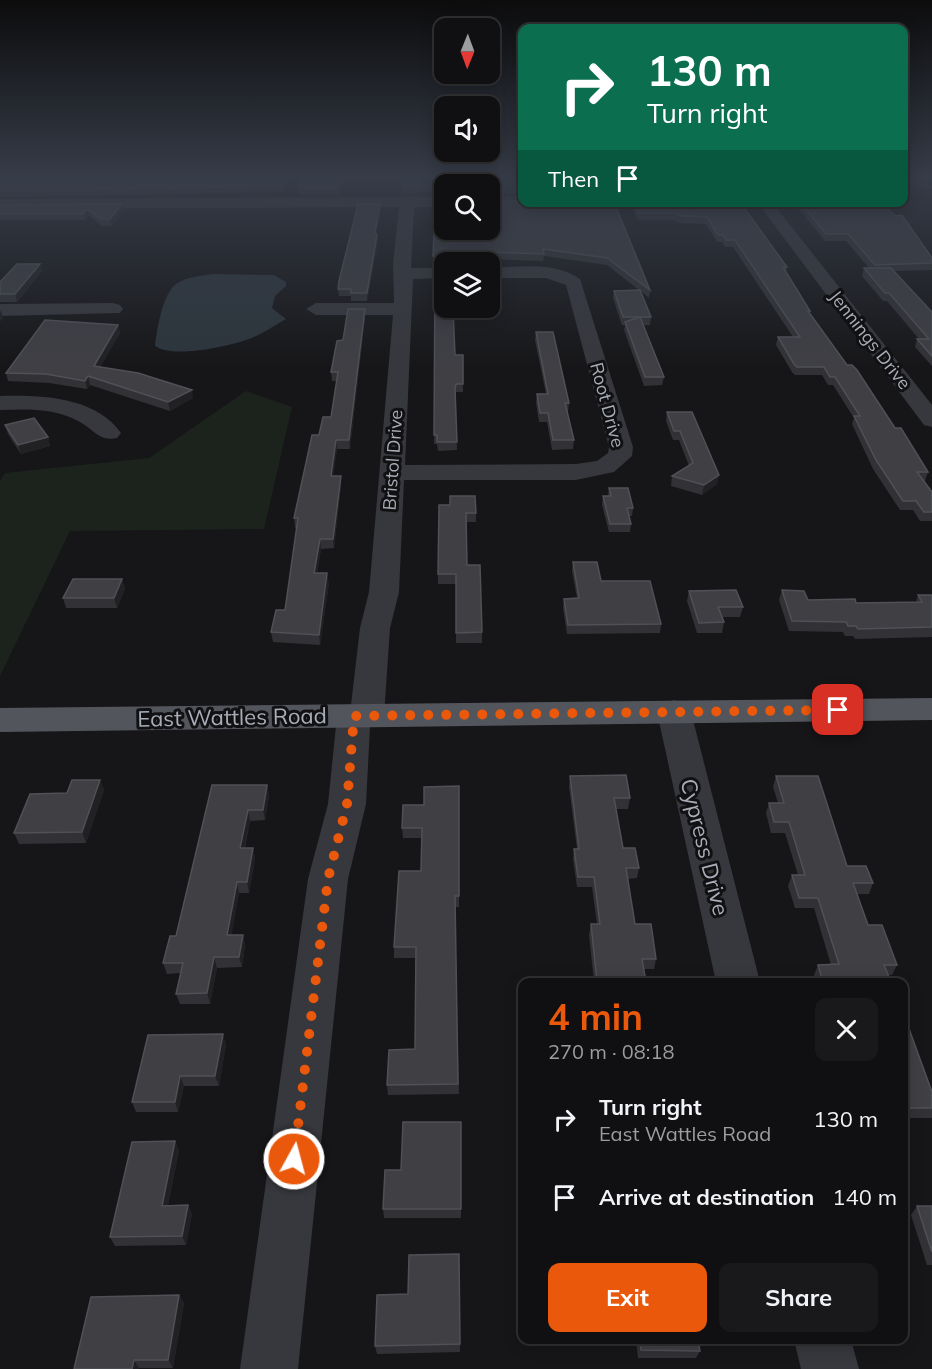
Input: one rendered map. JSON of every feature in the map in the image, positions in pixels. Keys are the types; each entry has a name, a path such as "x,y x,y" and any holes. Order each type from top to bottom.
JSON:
{"main road":[{"name":"East Wattles Road","path":"0,720 932,709"}],"street":[{"name":"Bristol Drive","path":"269,1369 328,879 347,804 375,628 384,592 405,241"},
{"name":"Jennings Drive","path":"794,241 932,420"},
{"path":"404,274 434,273"},
{"name":"Root Drive","path":"392,473 576,472 605,466 620,456 621,447 574,283 568,278 554,274 500,273"},
{"path":"0,310 113,309"},
{"path":"316,309 403,309"},
{"path":"0,403 32,403 78,410 94,417 109,432"},
{"name":"Cypress Drive","path":"674,712 737,978"},
{"path":"824,1344 830,1369"}],"shaded area":[{"path":"212,274 274,275 286,282 286,286 275,296 272,308 286,319 254,337 218,347 175,351 155,346 161,313 171,289 184,280"},
{"path":"246,391 292,407 264,529 70,531 0,676 0,481 5,473 149,458"}],"building":[{"path":"349,241 376,241 367,293 351,293 351,289 338,289"},
{"path":"434,241 630,241 650,290 607,258 543,249 544,254 461,251 434,252 434,256"},
{"path":"736,241 768,241 787,267 783,267 810,311 808,311 847,365 852,365 857,370 895,428 901,428 928,472 917,472 932,492 932,512 924,512 916,501 903,501 876,460 854,416 860,416 835,377 830,377 824,367 797,367 778,337 800,337"},
{"path":"854,241 920,241 932,258 932,263 875,265"},
{"path":"17,264 40,264 15,294 0,294 0,282"},
{"path":"864,268 891,268 932,312 932,356 917,339 929,339"},
{"path":"640,290 651,317 623,317 614,291"},
{"path":"348,309 365,309 349,440 336,440 331,476 341,476 333,539 320,539 314,573 327,573 319,635 271,632 276,610 285,610 298,518 294,518 312,435 319,435 323,417 331,417 338,372 331,372 337,341 343,340"},
{"path":"640,317 664,377 645,377 625,322"},
{"path":"435,318 453,318 455,355 463,355 463,384 456,384 455,389 457,442 437,442 437,435 434,435"},
{"path":"45,320 118,325 94,366 138,373 192,390 168,402 88,376 85,381 46,374 6,373"},
{"path":"536,332 553,332 569,403 565,403 574,440 553,440 548,413 540,413 537,394 548,394"},
{"path":"667,412 692,412 719,475 704,485 672,476 693,463 680,431 674,431"},
{"path":"34,418 48,437 18,445 5,425"},
{"path":"609,488 628,488 633,508 627,508 631,524 610,524 603,496 611,496"},
{"path":"450,496 475,496 476,513 466,513 467,565 480,565 482,632 456,633 456,574 438,574 439,505 450,505"},
{"path":"573,562 597,562 601,581 650,581 661,624 568,625 564,599 579,598"},
{"path":"73,579 122,579 114,598 63,598"},
{"path":"736,590 743,607 718,607 724,622 699,623 689,591"},
{"path":"782,590 804,591 808,600 855,599 856,603 922,602 918,595 932,595 932,627 858,629 856,626 848,626 846,622 792,621"},
{"path":"626,775 630,798 614,798 623,848 635,848 639,868 626,868 635,924 651,924 656,959 642,959 645,978 597,978 591,924 600,924 594,877 578,877 574,849 579,849 570,776"},
{"path":"776,776 818,776 847,866 866,866 873,883 853,883 868,925 882,925 897,965 884,965 889,978 822,978 818,965 839,964 818,898 799,898 792,875 805,875 789,822 774,822 769,803 784,803"},
{"path":"72,780 100,780 82,832 14,833 30,794 67,793"},
{"path":"212,785 267,785 263,810 248,810 240,848 253,848 247,882 237,882 227,935 243,935 239,957 214,957 207,993 176,994 183,963 163,963 170,936 176,936"},
{"path":"459,786 459,896 455,896 458,1084 387,1085 389,1050 415,1049 416,947 394,947 399,871 421,871 422,828 402,828 403,805 424,805 424,787"},
{"path":"908,1026 932,1092 932,1108 909,1108"},
{"path":"223,1034 215,1076 180,1076 175,1102 132,1102 148,1035"},
{"path":"403,1122 461,1122 461,1209 383,1209 385,1170 401,1170"},
{"path":"175,1141 162,1206 188,1205 182,1236 110,1237 132,1142"},
{"path":"917,1206 932,1206 932,1252"},
{"path":"459,1254 460,1344 375,1346 377,1295 408,1294 409,1255"},
{"path":"179,1295 168,1360 134,1360 132,1369 74,1369 91,1297"},
{"path":"640,1344 699,1344 700,1351 641,1350"}],"route":[{"path":"294,1159 328,879 347,804 354,716 838,710"}]}
